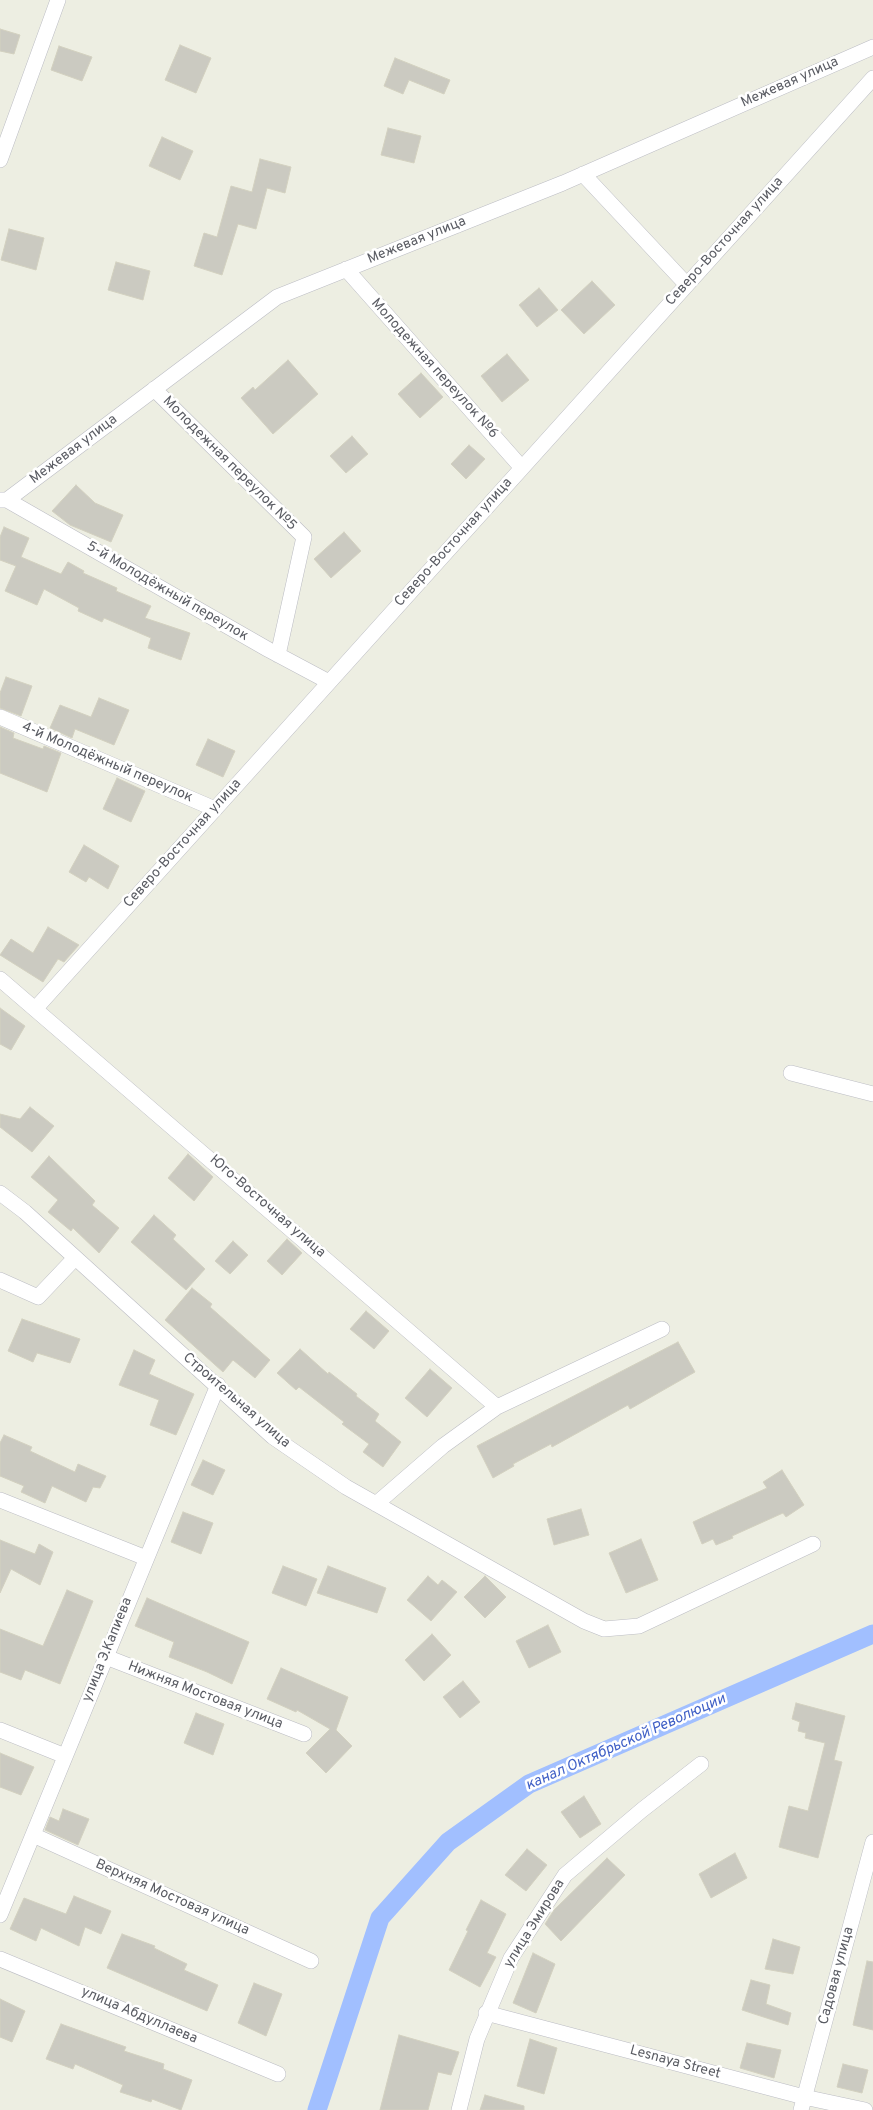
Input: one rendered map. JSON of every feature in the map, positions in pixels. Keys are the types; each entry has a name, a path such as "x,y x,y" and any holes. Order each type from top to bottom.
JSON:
{"street":[{"path":"0,158 58,0"},
{"name":"Межевая улица","path":"3,500 277,297 583,174 873,47"},
{"name":"Северо-Восточная улица","path":"36,1008 873,78"},
{"path":"583,174 687,285"},
{"name":"Молодежная переулок №6","path":"346,269 522,468"},
{"name":"Молодежная переулок №5","path":"154,389 304,537 278,655"},
{"name":"5-й Молодёжный переулок","path":"3,500 329,682"},
{"name":"4-й Молодёжный переулок","path":"0,717 215,809"},
{"name":"Юго-Восточная улица","path":"0,978 497,1406"},
{"path":"790,1073 873,1094"},
{"name":"Строительная улица","path":"0,1193 25,1212 218,1385 273,1437 376,1504 584,1621 604,1629 639,1626 813,1544"},
{"path":"0,1280 38,1297 75,1258"},
{"path":"376,1504 443,1446 497,1406 662,1329"},
{"name":"улица Э.Капиева","path":"0,1916 218,1385"},
{"path":"0,1500 146,1558"},
{"name":"Нижняя Мостовая улица","path":"106,1657 304,1734"},
{"path":"0,1730 65,1756"},
{"name":"улица Эмирова","path":"459,2110 476,2039 486,2013 511,1958 565,1875 642,1810 701,1764"},
{"name":"Верхняя Мостовая улица","path":"33,1835 311,1961"},
{"name":"Садовая улица","path":"802,2104 873,1842"},
{"name":"улица Абдуллаева","path":"0,1959 278,2074"},
{"name":"Lesnaya Street","path":"486,2013 802,2104 866,2110"}],"building":[{"path":"0,29 20,35 14,54 0,51"},
{"path":"180,45 211,58 196,93 165,80"},
{"path":"59,46 92,57 82,81 51,70"},
{"path":"395,58 450,80 444,94 409,80 403,94 384,86"},
{"path":"388,128 421,136 414,163 381,155"},
{"path":"162,137 193,151 180,180 149,166"},
{"path":"260,159 291,167 285,193 267,188 256,229 238,224 222,275 194,266 204,233 217,237 231,186 252,192"},
{"path":"9,229 44,238 36,270 1,260"},
{"path":"116,262 150,271 143,300 108,290"},
{"path":"592,281 615,305 584,334 561,310"},
{"path":"539,288 558,310 537,327 519,305"},
{"path":"507,354 529,380 502,402 481,376"},
{"path":"288,360 318,394 273,434 241,398 253,387 255,390"},
{"path":"421,373 443,397 420,418 398,394"},
{"path":"352,436 368,454 346,473 330,456"},
{"path":"469,445 485,459 466,479 451,464"},
{"path":"76,485 95,503 123,515 111,542 70,525 52,511"},
{"path":"4,527 29,538 21,557 61,574 68,562 84,571 83,573 117,588 116,591 151,606 145,618 190,633 181,660 148,648 151,638 104,618 102,622 78,611 79,608 44,589 37,605 5,591 16,566 0,560 0,537"},
{"path":"344,532 361,551 331,578 314,559"},
{"path":"6,677 32,686 21,716 0,708 0,693"},
{"path":"99,698 129,710 114,745 75,729 72,738 50,728 60,705 91,717"},
{"path":"0,727 14,733 13,738 43,749 44,746 61,753 47,792 0,773"},
{"path":"208,739 235,751 223,777 196,765"},
{"path":"117,778 145,791 131,822 103,809"},
{"path":"84,845 119,866 108,889 89,877 86,882 69,872"},
{"path":"48,927 79,945 64,962 58,959 43,982 0,955 11,939 33,953"},
{"path":"0,1008 25,1026 11,1050 0,1044"},
{"path":"30,1107 54,1126 32,1152 0,1127 0,1114 20,1119"},
{"path":"188,1154 213,1177 194,1201 168,1178"},
{"path":"49,1156 95,1201 92,1205 119,1228 99,1253 73,1228 71,1231 48,1212 58,1200 31,1177"},
{"path":"154,1215 176,1235 173,1239 205,1269 186,1290 131,1242"},
{"path":"287,1239 302,1253 282,1275 267,1261"},
{"path":"233,1241 248,1255 230,1274 215,1261"},
{"path":"192,1288 212,1304 210,1307 270,1360 255,1378 233,1360 223,1372 165,1320"},
{"path":"366,1311 389,1331 374,1349 350,1329"},
{"path":"22,1319 80,1339 70,1363 37,1353 33,1362 8,1351"},
{"path":"678,1342 695,1372 630,1409 628,1405 552,1447 551,1444 513,1464 514,1466 493,1478 477,1446"},
{"path":"300,1349 328,1374 329,1372 379,1414 375,1421 401,1442 383,1467 363,1452 369,1444 342,1424 344,1422 299,1387 296,1390 277,1373"},
{"path":"134,1350 155,1360 149,1374 194,1394 176,1435 150,1425 159,1400 119,1385"},
{"path":"430,1369 452,1388 427,1417 405,1398"},
{"path":"4,1435 32,1447 30,1451 75,1472 78,1464 106,1476 100,1488 93,1487 86,1502 52,1486 45,1503 21,1492 24,1486 0,1476 0,1443"},
{"path":"203,1460 225,1470 213,1495 191,1485"},
{"path":"782,1470 804,1505 786,1517 783,1513 716,1545 713,1539 702,1544 693,1522 767,1488 763,1482"},
{"path":"581,1509 589,1535 554,1545 547,1519"},
{"path":"183,1512 213,1523 201,1554 171,1542"},
{"path":"641,1539 658,1580 626,1593 609,1553"},
{"path":"0,1540 35,1554 39,1544 53,1552 40,1585 11,1569 0,1593"},
{"path":"283,1566 317,1579 306,1606 272,1593"},
{"path":"328,1566 386,1588 377,1613 317,1593"},
{"path":"428,1576 438,1585 442,1580 457,1592 431,1621 407,1600"},
{"path":"485,1576 506,1597 485,1618 464,1597"},
{"path":"67,1590 93,1601 60,1684 25,1670 21,1680 0,1672 0,1629 43,1646"},
{"path":"147,1598 249,1642 232,1684 169,1657 174,1642 135,1626"},
{"path":"548,1625 561,1652 529,1668 516,1641"},
{"path":"432,1634 451,1655 424,1681 405,1660"},
{"path":"281,1668 348,1697 336,1730 352,1746 326,1773 306,1753 330,1729 297,1710 296,1712 267,1699"},
{"path":"463,1681 480,1702 460,1718 443,1697"},
{"path":"796,1703 845,1716 834,1760 842,1762 818,1858 779,1847 789,1806 808,1811 825,1743 805,1738 806,1733 798,1731 800,1722 792,1719"},
{"path":"196,1713 224,1724 213,1755 184,1743"},
{"path":"0,1753 34,1767 21,1795 0,1787"},
{"path":"584,1796 601,1824 580,1838 561,1812"},
{"path":"63,1809 89,1819 78,1845 45,1830 50,1817 59,1821"},
{"path":"527,1849 547,1865 526,1891 505,1875"},
{"path":"735,1853 747,1878 711,1898 699,1874"},
{"path":"607,1858 625,1875 561,1941 545,1924 554,1910"},
{"path":"74,1896 111,1911 101,1934 85,1927 79,1946 41,1928 36,1941 10,1929 24,1898 66,1914"},
{"path":"481,1900 506,1914 487,1953 496,1957 480,1987 449,1970"},
{"path":"122,1934 155,1946 154,1948 187,1964 184,1970 218,1985 207,2011 107,1968"},
{"path":"773,1939 800,1947 793,1974 765,1969"},
{"path":"533,1953 555,1964 536,2013 513,2003"},
{"path":"867,1961 873,1962 873,2030 853,2025"},
{"path":"751,1980 770,1985 766,2004 791,2013 788,2025 742,2010"},
{"path":"254,1983 282,1994 266,2036 238,2023"},
{"path":"0,1999 25,2011 12,2042 0,2037"},
{"path":"61,2024 126,2047 124,2051 164,2064 163,2069 192,2080 181,2110 152,2099 151,2102 120,2092 123,2085 75,2064 73,2069 46,2059"},
{"path":"399,2035 459,2052 451,2075 438,2072 428,2110 380,2110"},
{"path":"530,2039 557,2048 544,2094 517,2086"},
{"path":"747,2043 781,2050 774,2078 740,2068"},
{"path":"843,2064 868,2070 862,2093 837,2087"},
{"path":"485,2095 524,2106 524,2110 480,2110"}],"waterway":[{"name":"канал Октябрьской Революции","path":"317,2110 380,1918 448,1842 529,1784 873,1634"}]}
